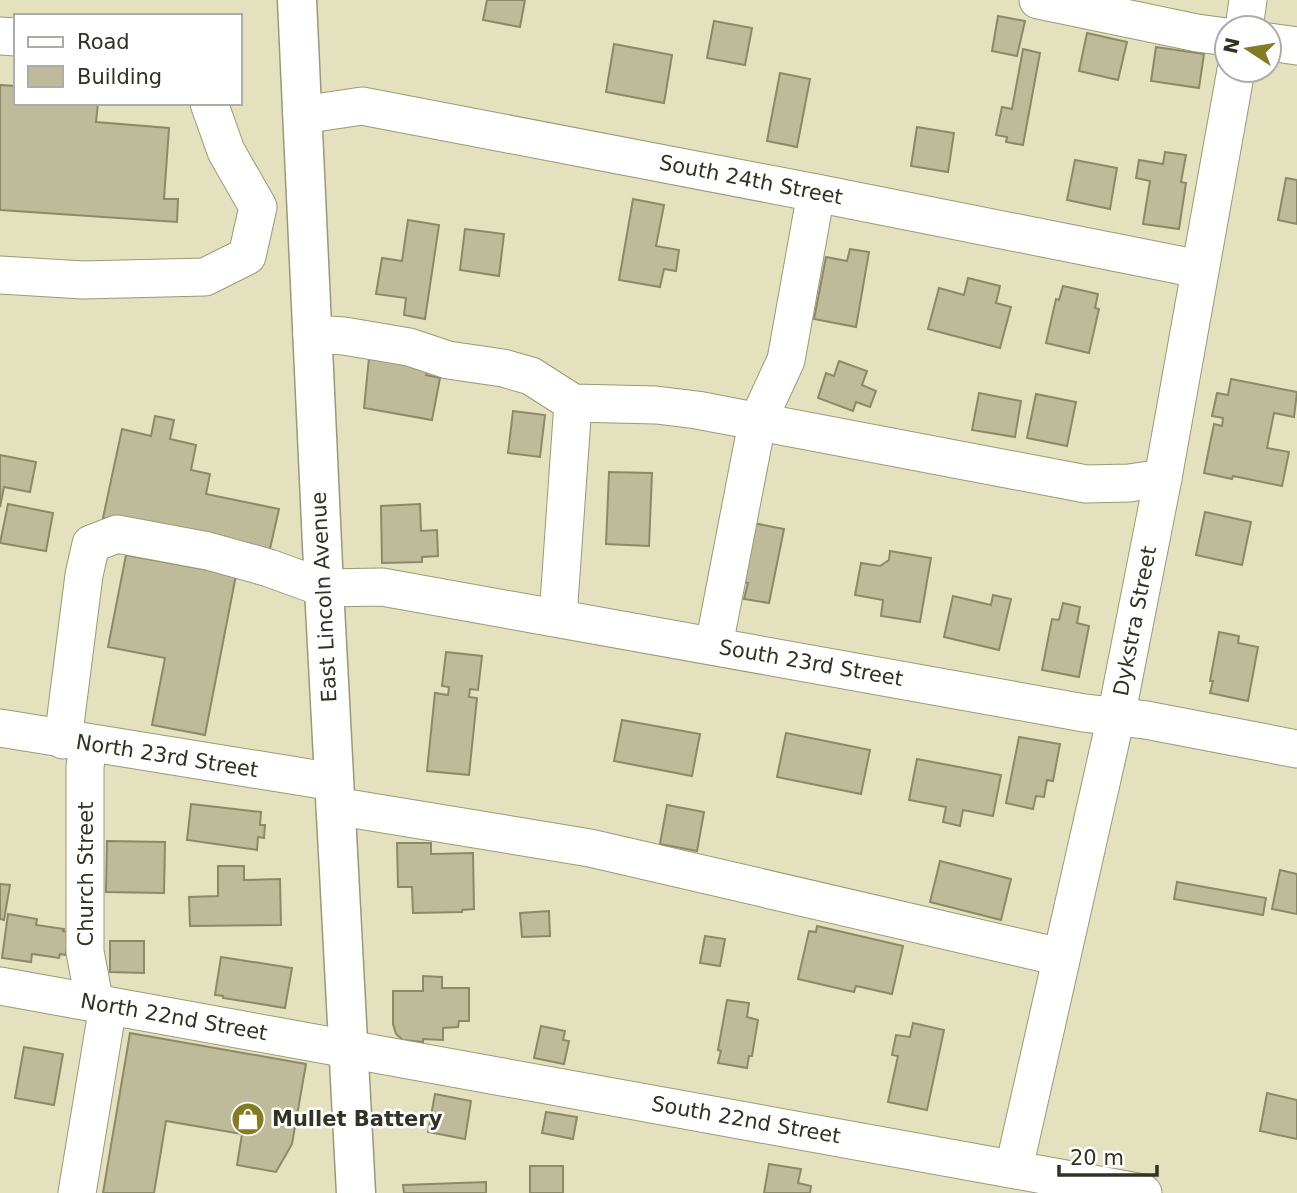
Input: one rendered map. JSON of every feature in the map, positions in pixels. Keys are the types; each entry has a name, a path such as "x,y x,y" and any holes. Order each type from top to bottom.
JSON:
{"main road":[{"name":"East Lincoln Avenue","path":"298,0 334,794 356,1193"}],"street":[{"path":"1038,0 1213,35"},
{"name":"Dykstra Street","path":"1014,1168 1116,717 1163,478 1233,84"},
{"path":"0,275 83,280 205,277 247,256 258,207 226,151 210,105"},
{"name":"South 24th Street","path":"302,115 362,107 816,192 1199,269"},
{"path":"714,645 757,423 786,360 816,192"},
{"path":"258,207 306,208"},
{"path":"312,334 344,335 385,342 448,360 503,368 531,376 573,403 656,405 697,410 1086,484 1129,483 1163,478"},
{"path":"558,617 573,403"},
{"name":"Church Street","path":"102,1005 85,952 85,767 75,742 84,575 91,544 117,534 208,551 269,568 324,588"},
{"name":"South 23rd Street","path":"324,588 382,587 1084,713 1146,720 1297,749"},
{"name":"North 23rd Street","path":"0,728 590,848 1060,957"},
{"name":"North 22nd Street","path":"0,986 348,1047"},
{"path":"77,1193 102,1005"},
{"name":"South 22nd Street","path":"348,1047 1143,1193"}],"building":[{"path":"487,0 525,0 520,27 483,20"},
{"path":"998,16 1025,21 1017,56 992,51"},
{"path":"714,21 752,28 745,65 707,58"},
{"path":"1087,33 1127,42 1118,80 1079,71"},
{"path":"614,44 672,55 664,103 606,92"},
{"path":"1156,47 1204,54 1199,88 1151,81"},
{"path":"1023,49 1040,53 1023,145 1006,142 1007,137 996,135 1002,107 1012,109"},
{"path":"780,73 810,79 797,147 767,141"},
{"path":"0,85 14,86 14,105 98,105 96,122 169,128 164,199 178,199 177,222 0,210"},
{"path":"917,127 954,133 948,172 911,166"},
{"path":"1165,152 1186,155 1181,182 1186,183 1179,229 1143,224 1150,181 1136,178 1139,160 1163,164"},
{"path":"1075,160 1117,168 1110,209 1067,200"},
{"path":"1286,178 1297,180 1297,224 1278,220"},
{"path":"633,199 664,205 656,246 679,250 676,271 664,269 660,287 619,280"},
{"path":"408,220 439,225 425,319 404,315 406,298 376,294 382,258 402,261"},
{"path":"465,229 504,234 499,276 460,270"},
{"path":"850,249 869,252 856,327 814,319 826,257 847,261"},
{"path":"968,278 1000,286 996,303 1011,307 1000,348 928,329 939,288 964,295"},
{"path":"1063,286 1098,294 1095,308 1099,309 1089,353 1046,343 1056,299 1059,300"},
{"path":"369,358 428,369 426,375 440,378 432,420 364,408"},
{"path":"839,361 867,371 862,385 876,391 870,407 856,402 853,411 818,398 826,373 834,376"},
{"path":"1231,379 1297,392 1294,417 1274,413 1267,448 1289,452 1282,486 1204,473 1214,424 1222,426 1223,418 1212,416 1217,393 1228,395"},
{"path":"979,393 1021,401 1015,437 972,430"},
{"path":"1036,394 1076,402 1067,446 1027,438"},
{"path":"513,411 545,415 540,457 508,453"},
{"path":"155,416 174,420 170,439 196,445 191,470 210,474 206,494 279,509 269,553 103,518 122,429 151,436"},
{"path":"0,455 36,462 30,492 4,487 0,507"},
{"path":"609,472 652,473 649,546 606,544"},
{"path":"8,504 53,513 46,551 0,543"},
{"path":"420,504 421,531 437,530 438,556 422,557 422,562 382,563 381,506"},
{"path":"1205,512 1251,522 1242,565 1196,555"},
{"path":"753,523 784,529 769,603 744,599 748,583 733,580"},
{"path":"890,551 931,558 920,622 881,616 883,600 855,595 861,563 880,566 889,560"},
{"path":"126,555 236,575 205,735 152,725 165,658 108,647"},
{"path":"993,595 1011,599 999,650 944,637 953,596 991,605"},
{"path":"1063,603 1080,607 1077,623 1089,626 1079,677 1042,670 1052,619 1059,620"},
{"path":"1219,632 1239,636 1238,643 1258,647 1248,701 1210,693"},
{"path":"446,652 482,656 478,690 470,689 469,697 477,698 469,775 427,771 435,693 448,695 449,687 442,686"},
{"path":"622,720 700,734 692,776 614,761"},
{"path":"786,733 870,750 861,794 777,777"},
{"path":"1019,737 1060,744 1053,781 1047,780 1044,797 1036,796 1033,809 1006,803"},
{"path":"917,759 1001,775 993,816 963,810 960,826 943,822 946,807 909,800"},
{"path":"191,804 261,812 260,825 265,825 264,838 258,837 257,850 187,840"},
{"path":"667,805 704,812 697,851 660,844"},
{"path":"107,841 165,842 164,893 106,892"},
{"path":"397,843 431,843 431,854 473,853 474,909 462,912 413,913 412,887 398,887"},
{"path":"940,861 1011,879 1001,920 930,902"},
{"path":"218,866 244,866 244,880 280,879 281,925 190,926 189,897 218,896"},
{"path":"1280,870 1297,874 1297,914 1272,909"},
{"path":"1177,882 1266,898 1263,915 1174,899"},
{"path":"0,884 10,885 4,920 0,919"},
{"path":"549,911 550,936 522,937 520,913"},
{"path":"8,914 37,919 36,925 69,932 66,955 60,954 59,958 32,954 31,962 2,958"},
{"path":"817,926 903,946 892,994 856,986 854,992 798,979 809,931 816,932"},
{"path":"705,936 725,939 720,966 700,963"},
{"path":"110,941 144,941 144,973 110,972"},
{"path":"221,957 292,968 285,1008 215,995"},
{"path":"423,976 442,977 442,988 469,988 469,1021 459,1021 458,1027 443,1028 443,1040 403,1040 396,1034 393,1024 393,991 423,991"},
{"path":"727,1000 749,1003 747,1017 758,1020 752,1056 749,1056 747,1068 718,1063"},
{"path":"913,1023 944,1030 927,1110 888,1102 898,1056 892,1055 896,1035 910,1037"},
{"path":"541,1026 565,1031 563,1040 569,1041 564,1064 534,1058"},
{"path":"130,1033 306,1064 292,1144 276,1172 237,1165 242,1134 166,1121 154,1193 103,1193"},
{"path":"24,1047 63,1054 54,1105 15,1098"},
{"path":"1267,1093 1297,1100 1297,1139 1260,1131"},
{"path":"435,1094 471,1101 465,1139 428,1132"},
{"path":"546,1112 577,1117 573,1139 542,1133"},
{"path":"769,1164 801,1169 798,1183 811,1186 810,1193 764,1193"},
{"path":"530,1166 563,1166 563,1193 530,1193"},
{"path":"486,1182 486,1193 404,1193 403,1185"}],"place":[{"name":"Mullet Battery","path":"248,1119"}]}
